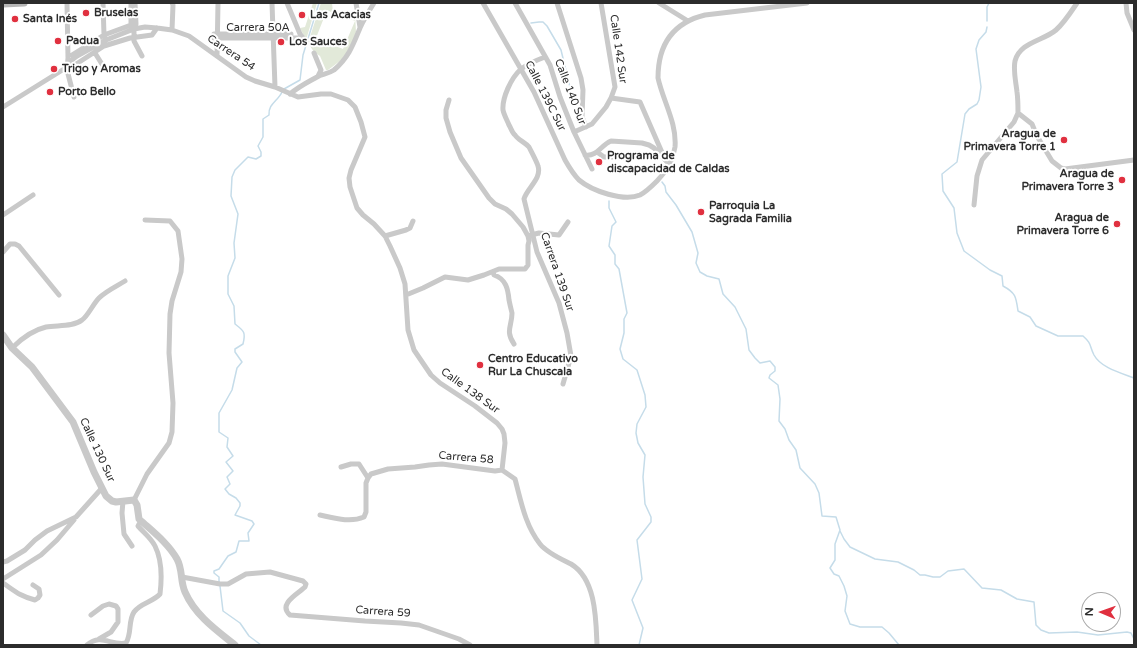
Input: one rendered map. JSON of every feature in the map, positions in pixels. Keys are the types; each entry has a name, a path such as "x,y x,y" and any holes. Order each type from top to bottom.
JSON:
{"main road":[{"path":"3,4 24,3"}],"street":[{"path":"67,3 67,68 74,97"},
{"path":"102,3 106,40"},
{"path":"131,3 134,41 142,56"},
{"path":"133,27 136,24 135,3"},
{"path":"172,3 172,30"},
{"path":"215,55 217,3"},
{"path":"272,3 277,88"},
{"name":"Carrera 50A","path":"216,36 273,36 303,38 287,3"},
{"path":"356,3 360,27"},
{"path":"288,93 318,76 324,75 333,70 346,58 353,46 360,27 374,3"},
{"name":"Calle 139C Sur","path":"483,3 521,69 565,160 580,181 604,193 622,197 637,196 652,186 670,165"},
{"name":"Calle 140 Sur","path":"515,3 550,65 560,97 574,132 592,169"},
{"path":"557,3 581,78 583,90 582,117 586,127"},
{"name":"Calle 142 Sur","path":"601,3 615,87 611,98"},
{"path":"659,3 688,21"},
{"path":"670,165 675,147 674,130 660,86 658,70 662,52 673,32 678,27 696,18 715,14 807,3"},
{"path":"974,205 977,176 982,160 1014,122 1018,114 1015,77 1015,62 1017,56 1025,47 1052,34 1077,3"},
{"path":"1126,3 1127,13 1134,30"},
{"name":"Carrera 54","path":"68,58 133,27 172,30 189,36 246,77 255,81 298,97 331,94 348,100 355,107 364,131 364,137"},
{"name":"Carrera 54","path":"67,68 77,56 106,40 152,35 157,28"},
{"name":"Carrera 54","path":"3,107 67,68 95,53 104,46 106,40"},
{"path":"95,53 105,69"},
{"path":"314,53 321,70 318,76"},
{"path":"521,69 545,57"},
{"name":"Carrera 139 Sur","path":"521,69 508,86 503,109 514,135 529,147 539,167 533,185 524,199 530,235 559,303 567,333 571,356 563,384"},
{"path":"574,132 592,124 606,107 611,98 640,102 664,158"},
{"path":"449,100 446,110 446,118 461,158 489,198 495,204 506,209 512,214 530,235"},
{"path":"1018,114 1032,124 1037,136 1052,161 1061,168 1065,169 1134,160"},
{"name":"Calle 138 Sur","path":"364,137 351,170 349,178 350,187 357,208 384,236 400,268 405,284 408,330 414,350 431,375 440,383 497,422 502,429 505,442 502,470"},
{"path":"585,155 592,155 607,142 615,140 642,143 654,148 670,165"},
{"path":"597,152 604,157 631,159"},
{"path":"3,215 33,195"},
{"path":"145,220 170,221 178,231 182,258 181,272 172,301 170,314 169,353 173,403 170,443 147,474 134,500 137,505 139,519 156,534 177,558 181,568 182,585 195,610 213,628 235,645"},
{"path":"384,236 410,228 413,221"},
{"path":"530,235 539,233 559,235 568,222"},
{"path":"406,295 445,277 468,280 499,270 522,270 528,265 528,245 530,235"},
{"path":"3,252 10,244 19,246 59,295"},
{"path":"492,272 494,275 503,280 507,288 512,314 508,333 514,344"},
{"path":"12,348 36,330 76,324 84,319 99,298 125,281"},
{"name":"Calle 130 Sur","path":"4,337 12,348 32,367 73,422 106,496 116,502 134,500"},
{"path":"320,515 349,520 357,520 364,517 366,512 366,483 368,478 359,464 341,467"},
{"name":"Carrera 58","path":"368,478 371,474 388,469 442,464 494,471 502,470 515,479 527,522 541,546 580,571 585,577 591,590 595,613 597,645"},
{"path":"3,579 41,556 57,540 102,488"},
{"path":"123,501 122,513 124,534 132,546"},
{"path":"3,562 25,550 35,540 48,531 76,517"},
{"path":"98,639 126,643 130,632 134,611 160,594 161,569 158,553 154,545 138,526 142,522"},
{"name":"Carrera 59","path":"182,577 220,584 228,584 246,574 270,572 303,581 306,584 305,587 292,597 286,606 287,612 290,615 419,625 459,639 470,645"},
{"path":"3,583 19,594 35,600 40,595 39,589 33,585"},
{"path":"87,645 111,632 118,622 118,609 116,606 109,604 103,606 91,615"}],"green space":[{"path":"313,3 317,3 306,40 300,28 305,27"},
{"path":"321,3 332,3 333,13 327,10 316,38 335,47 336,46 343,49 355,21 347,18 348,15 355,14 356,32 354,38 344,58 328,70 326,70 320,56 314,52 308,43"}],"waterway":[{"path":"284,89 300,80 303,55 319,3"},
{"path":"987,21 987,7 989,3"},
{"path":"531,23 543,22 547,26 561,50 570,87 572,104"},
{"path":"987,27 986,32 979,40 976,49 981,87 979,100 977,104 969,109 965,114 957,162 942,174 943,191 954,208 957,233 964,251 990,270 1002,276 1003,286 1011,291 1015,296 1018,311 1030,317 1036,326 1058,336 1083,336 1089,343 1097,360 1112,370 1134,378"},
{"path":"219,582 219,577 214,573 214,571 219,569 228,556 236,552 239,541 249,541 248,533 254,524 252,521 235,515 240,503 225,489 230,484 227,477 233,471 226,462 233,456 227,447 228,438 219,432 219,413 232,390 237,368 242,362 235,352 235,349 243,344 244,337 244,332 235,324 234,306 228,294 228,276 235,258 234,243 238,214 231,196 232,177 235,170 248,157 256,159 261,156 258,146 263,137 263,119 269,115 270,108 282,92"},
{"path":"632,157 640,158"},
{"path":"662,182 665,186 666,192 676,205 692,232 698,253 696,263 700,272 707,276 719,279 723,294 735,307 746,329 749,350 760,363 770,361 775,367 775,371 769,378 778,385 780,399 779,421 796,450 800,468 815,484 819,493 822,516 836,517 840,530 835,544 835,560 830,568 834,574 839,576 844,586 847,596 845,611 850,624 860,627 882,627 899,645"},
{"path":"609,201 609,208 616,222 612,226 609,246 615,255 615,264 619,269 627,313 624,319 624,333 620,349 623,359 637,370 645,395 646,407 637,424 636,433 638,443 645,455 643,477 645,504 651,517 651,522 637,540 642,579 632,600 643,628 639,645"},
{"path":"840,531 850,547 875,559 898,562 914,570 920,575 933,577 940,577 948,571 964,569 982,588 1001,590 1017,599 1034,602 1036,625 1041,630 1049,633 1077,632 1098,635 1127,632 1131,633 1134,639"},
{"path":"220,586 223,611 240,623 249,636 261,645"}],"place":[{"name":"Bruselas","path":"86,13"},
{"name":"Las Acacias","path":"302,15"},
{"name":"Santa Inés","path":"15,19"},
{"name":"Padua","path":"58,41"},
{"name":"Los Sauces","path":"281,42"},
{"name":"Trigo y Aromas","path":"54,69"},
{"name":"Porto Bello","path":"50,92"},
{"name":"Aragua de Primavera Torre 1","path":"1064,140"},
{"name":"Programa de discapacidad de Caldas","path":"599,162"},
{"name":"Aragua de Primavera Torre 3","path":"1122,180"},
{"name":"Parroquia La Sagrada Familia","path":"701,212"},
{"name":"Aragua de Primavera Torre 6","path":"1117,224"},
{"name":"Centro Educativo Rur La Chuscala","path":"480,365"}]}
